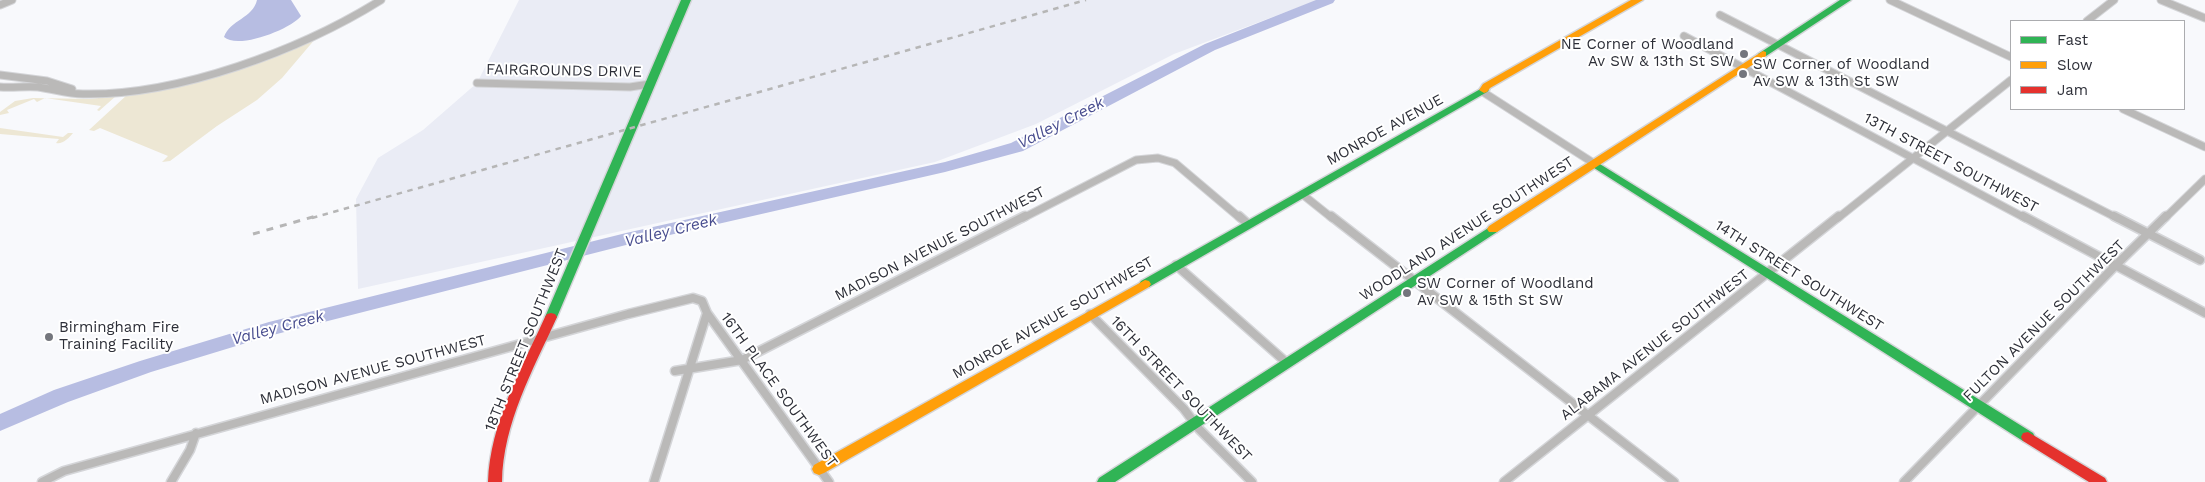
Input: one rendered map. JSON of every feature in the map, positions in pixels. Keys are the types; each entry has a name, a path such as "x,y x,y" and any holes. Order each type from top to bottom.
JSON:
{"street":[{"path":"0,5 12,0"},
{"path":"0,86 35,87 84,94 128,91 214,73 300,43 338,26 381,0"},
{"name":"18TH STREET SOUTHWEST","path":"495,482 494,472 503,428 686,0"},
{"path":"1483,92 1486,86 1638,0"},
{"name":"WOODLAND AVENUE SOUTHWEST","path":"1104,482 1846,0"},
{"path":"1890,0 2010,56"},
{"path":"2088,20 2114,0"},
{"path":"2161,0 2205,18"},
{"path":"1720,14 2200,260"},
{"name":"13TH STREET SOUTHWEST","path":"1684,36 2205,313"},
{"path":"0,75 47,81 84,94"},
{"name":"ALABAMA AVENUE SOUTHWEST","path":"1504,482 1769,274 2010,81"},
{"name":"FAIRGROUNDS DRIVE","path":"477,83 630,87 650,84"},
{"name":"14TH STREET SOUTHWEST","path":"1483,92 1978,407 2100,482"},
{"name":"MONROE AVENUE","path":"1302,194 1483,92"},
{"path":"2126,110 2205,147"},
{"name":"MADISON AVENUE SOUTHWEST","path":"675,372 742,360 1136,160 1152,158 1175,163 1248,224"},
{"name":"FULTON AVENUE SOUTHWEST","path":"1904,482 2116,266 2205,179"},
{"path":"1302,194 1674,482"},
{"name":"MONROE AVENUE SOUTHWEST","path":"819,469 1302,194"},
{"path":"1176,266 1287,363"},
{"name":"MADISON AVENUE SOUTHWEST","path":"42,482 64,471 196,433 684,300 700,300 707,313"},
{"path":"654,482 707,313"},
{"name":"16TH PLACE SOUTHWEST","path":"707,313 829,482"},
{"name":"16TH STREET SOUTHWEST","path":"1090,314 1252,482"},
{"path":"170,482 190,450 196,433"}],"shaded area":[{"path":"519,0 1318,0 1174,54 1036,124 935,162 358,289 356,199 378,158 423,130 477,83"},
{"path":"316,38 282,78 257,100 217,126 170,161 162,162 168,156 100,128 94,131 89,130 128,94 171,86"},
{"path":"116,96 99,111 97,110 101,106 47,98 90,99"},
{"path":"33,98 45,98 37,102 34,99 7,110 9,113 0,115 0,112 15,101"},
{"path":"0,128 63,137 68,133 73,133 65,141 56,143 59,139 0,134"}],"water":[{"path":"257,0 291,0 301,16 287,27 264,36 241,41 224,37 231,27 251,11"}],"waterway":[{"name":"Valley Creek","path":"0,423 61,396 147,366 269,329 626,239 945,167 1017,147 1210,47 1328,0"}],"railway":[{"path":"312,218 1086,0"},
{"path":"253,234 316,216"}],"traffic: fast":[{"path":"551,317 686,0"},
{"path":"1763,54 1846,0"},
{"path":"1145,284 1484,90"},
{"path":"1595,164 2028,437"},
{"path":"1104,482 1493,229"}],"traffic: slow":[{"path":"1484,90 1486,86 1638,0"},
{"path":"1493,229 1763,54"},
{"path":"819,469 1145,284"}],"traffic: jam":[{"path":"495,482 495,463 506,421 514,398 551,317"},
{"path":"2028,437 2100,482"}],"place":[{"name":"NE Corner of Woodland Av SW & 13th St SW","path":"1744,54"},
{"name":"SW Corner of Woodland Av SW & 13th St SW","path":"1743,74"},
{"name":"SW Corner of Woodland Av SW & 15th St SW","path":"1407,293"},
{"name":"Birmingham Fire Training Facility","path":"49,337"}]}
